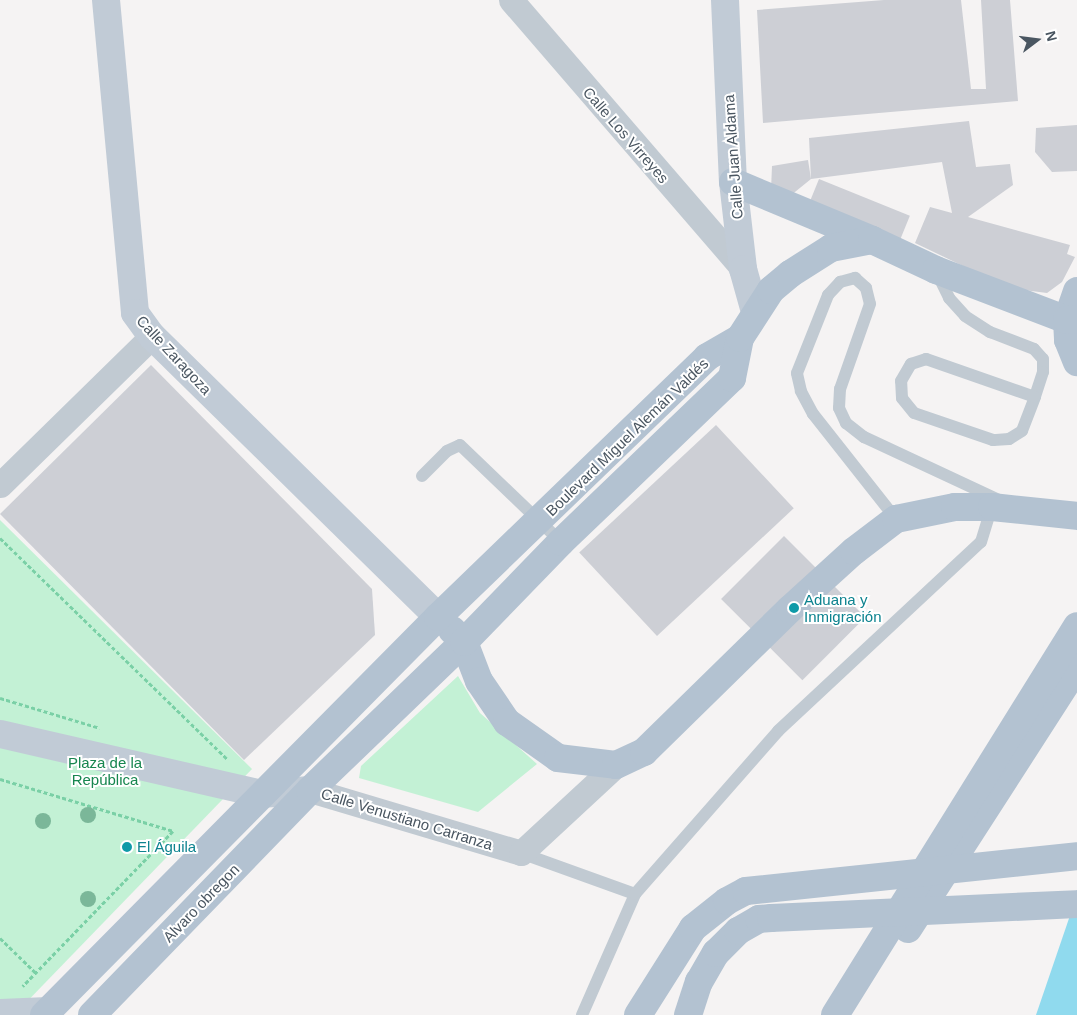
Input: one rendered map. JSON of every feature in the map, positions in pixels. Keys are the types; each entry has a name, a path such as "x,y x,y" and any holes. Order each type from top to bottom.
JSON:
{"main road":[{"name":"Calle Zaragoza","path":"106,0 134,313 152,336 438,617"},
{"name":"Calle Juan Aldama","path":"725,0 733,182 743,269 755,312"},
{"path":"733,182 872,240 936,270 1072,319"},
{"path":"740,338 755,312 771,290 831,248 872,240"},
{"path":"1077,291 1068,340 1077,362"},
{"name":"Boulevard Miguel Alemán Valdés","path":"262,794 438,617 707,357 740,338"},
{"name":"Boulevard Miguel Alemán Valdés","path":"310,790 464,642 561,542 732,378 740,338"},
{"path":"438,617 464,642 479,681 507,722 558,758 616,765 644,752 790,609 854,551 896,519 955,507 992,507 1070,515"},
{"path":"835,1015 1077,626"},
{"path":"853,1015 1077,667"},
{"name":"Calle Venustiano Carranza","path":"0,734 262,794 310,790"},
{"name":"Alvaro obregon","path":"92,1015 310,790"},
{"path":"0,1013 46,1013 262,794"},
{"path":"638,1015 693,928 727,901 746,892 1077,856"},
{"path":"688,1015 699,982 716,953 738,931 759,919 1077,904"}],"street":[{"name":"Calle Los Virreyes","path":"511,0 743,269"},
{"path":"0,485 152,336"},
{"path":"520,853 616,765"},
{"name":"Calle Venustiano Carranza","path":"310,790 520,853"}],"lane":[{"path":"936,270 949,298 965,316 990,332 1034,350 1043,359 1043,372 1035,397 1022,430 1009,439 993,440 914,413 902,398 901,381 912,364 926,358 1035,397"},
{"path":"896,519 813,414 801,391 797,373 828,295 840,282 855,278 866,288 870,304 840,389 839,408 846,423 864,437 1021,510"},
{"path":"422,476 447,451 460,445 561,542"},
{"path":"582,1015 635,894 778,731 981,542 992,507"},
{"path":"520,853 635,894"}],"path":[{"path":"0,538 232,764"},
{"path":"0,698 105,730"},
{"path":"0,779 173,831 20,989"},
{"path":"0,938 36,973"}],"green space":[{"name":"Plaza de la República","path":"0,520 252,769 14,1015 0,1015"},
{"path":"458,676 480,713 537,764 478,812 359,778 361,766"}],"water":[{"path":"1077,895 1077,1015 1036,1015"}],"building":[{"path":"884,0 961,0 971,89 986,89 981,0 1010,0 1018,101 763,123 757,10"},
{"path":"969,121 976,167 1010,164 1013,185 968,217 1070,245 1067,254 1075,257 1062,282 1047,293 1009,288 915,243 930,207 952,213 942,162 811,179 809,138"},
{"path":"1077,125 1077,171 1052,172 1035,152 1036,128"},
{"path":"808,160 811,179 790,196 771,190 772,166"},
{"path":"819,179 910,216 899,244 808,207"},
{"path":"151,365 372,589 375,635 244,760 0,514"},
{"path":"716,425 794,508 657,636 579,553"},
{"name":"Aduana y Inmigración","path":"784,536 865,617 802,680 721,599"}],"place":[{"name":"Aduana y Inmigración","path":"794,608"},
{"name":"El Águila","path":"127,847"}]}
